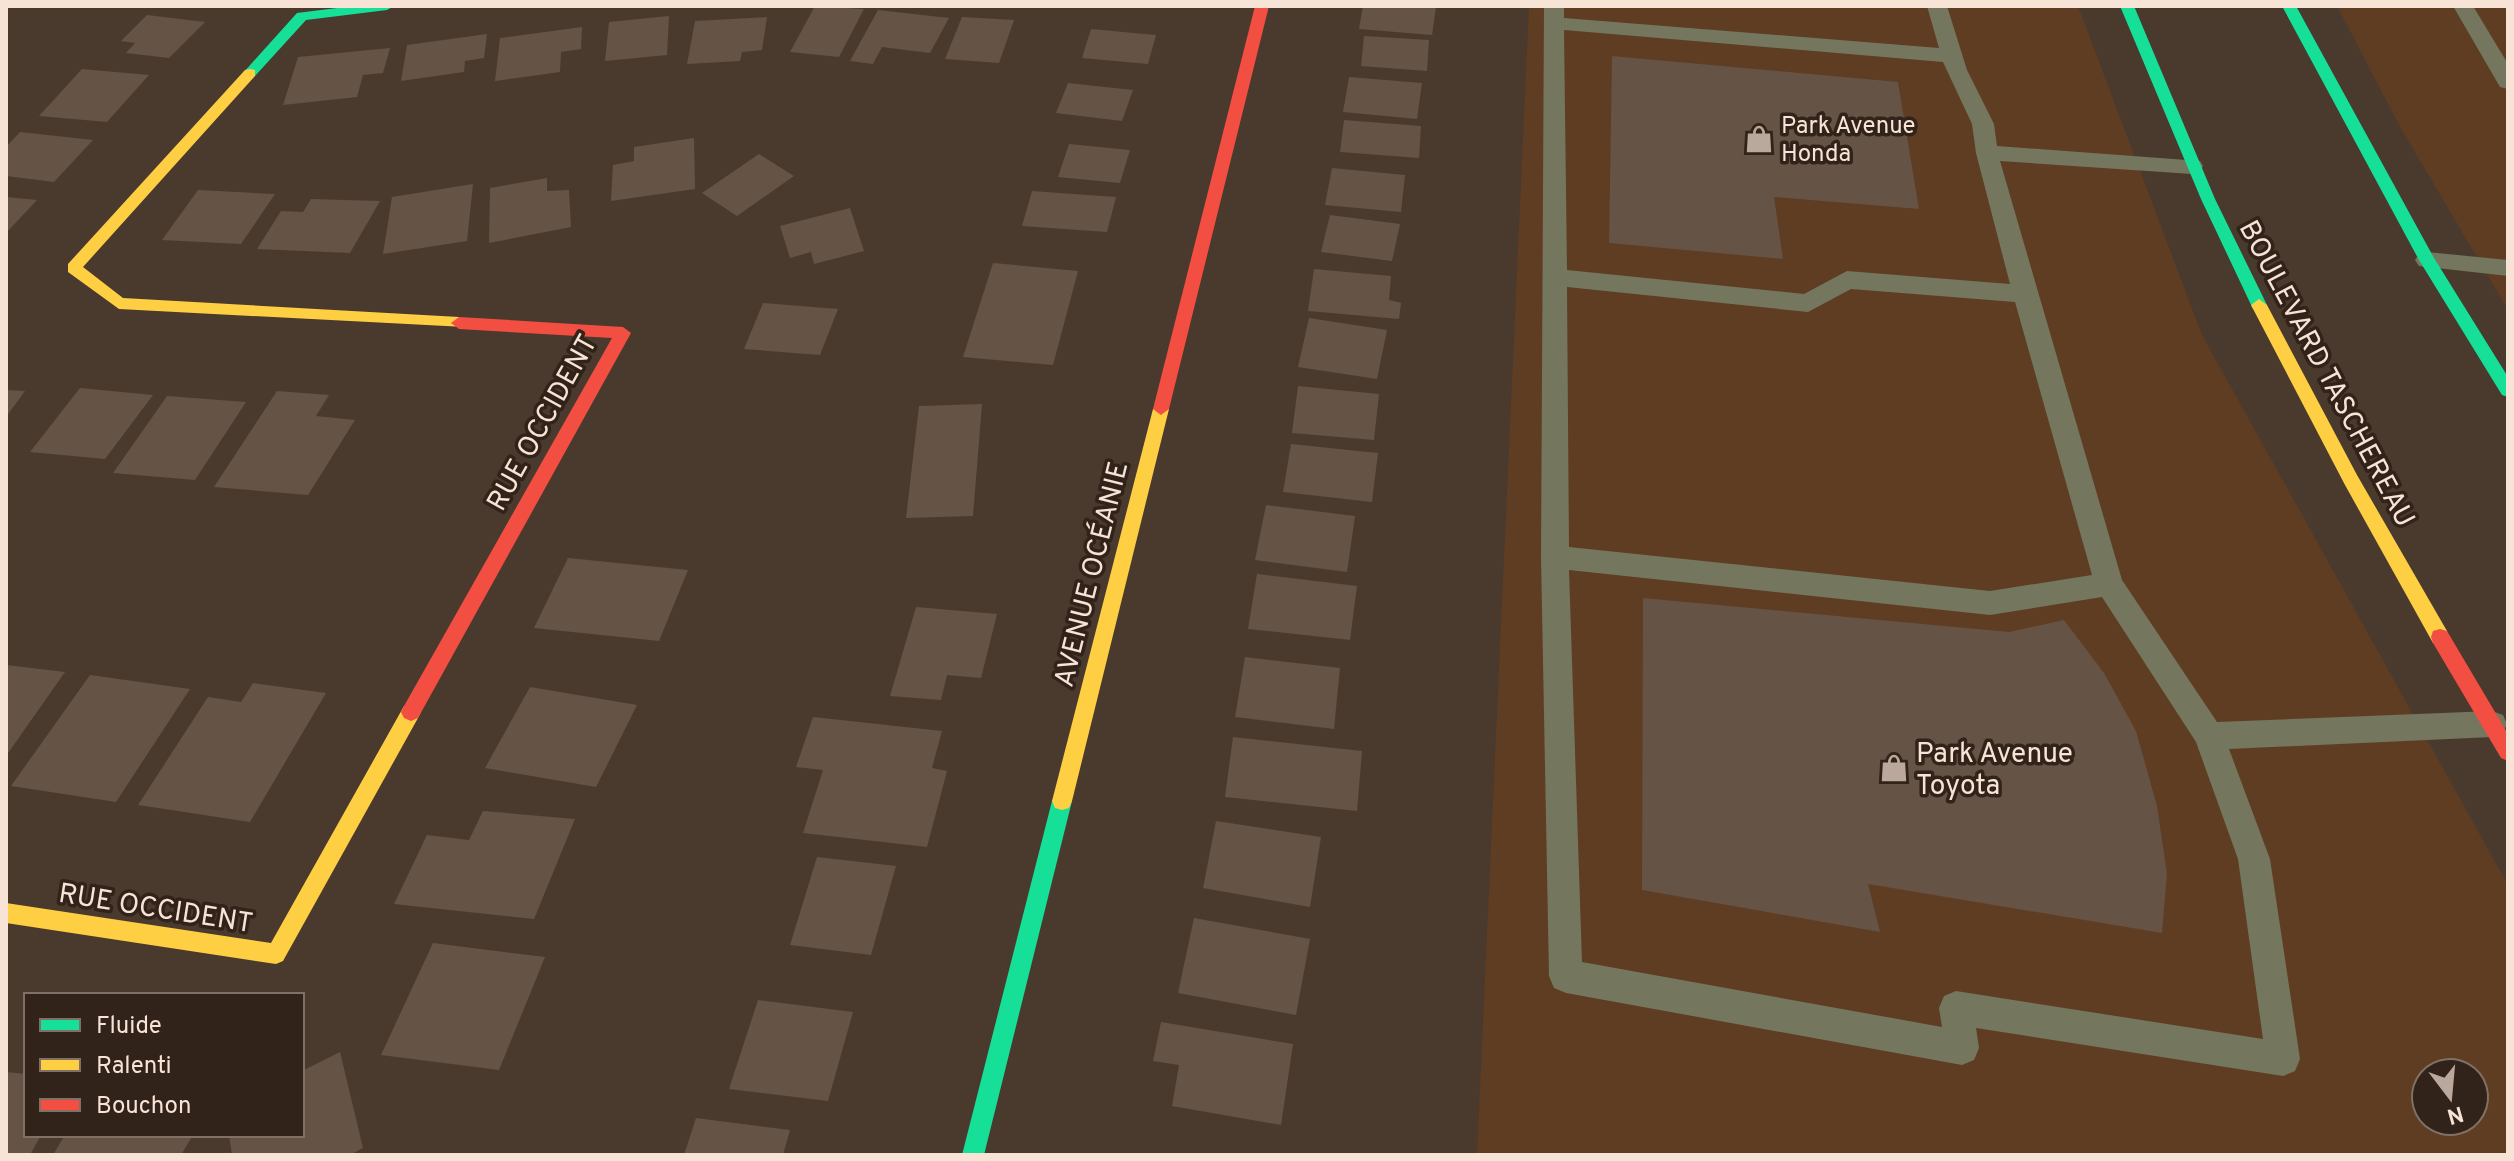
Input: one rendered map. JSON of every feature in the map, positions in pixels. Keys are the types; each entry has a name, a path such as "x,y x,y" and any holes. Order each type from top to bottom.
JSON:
{"street":[{"name":"RUE OCCIDENT","path":"6,913 276,954 623,333 119,303 73,268 302,16 387,6"},
{"name":"AVENUE OCÉANIE","path":"973,1155 1262,6"},
{"name":"BOULEVARD TASCHEREAU","path":"2127,6 2192,166 2248,286 2436,633 2508,752"},
{"path":"2289,6 2427,260 2508,391"}],"lane":[{"path":"1937,6 1951,56 1983,124 1987,153 2025,294 2109,584 2209,736 2254,859 2283,1059 1956,1008 1962,1048 1566,976 1555,557 1554,15 1951,56"},
{"path":"2463,6 2505,73"},
{"path":"1987,153 2192,166"},
{"path":"2427,260 2508,268"},
{"path":"1555,277 1808,303 1847,280 2025,294"},
{"path":"1555,557 1990,603 2109,584"},
{"path":"2209,736 2492,724"}],"shaded area":[{"path":"1529,6 2078,6 2202,335 2508,885 2508,1155 1477,1155"},
{"path":"2337,6 2508,6 2508,310 2399,125"}],"building":[{"path":"815,6 864,9 839,57 790,52"},
{"path":"1363,6 1436,7 1432,35 1359,29"},
{"path":"878,10 949,18 930,53 882,47 873,64 850,61"},
{"path":"147,15 205,22 169,58 126,53 135,43 121,41"},
{"path":"669,16 667,55 605,61 609,22"},
{"path":"767,17 762,50 742,52 740,61 687,64 695,21"},
{"path":"962,17 1014,20 999,63 945,59"},
{"path":"582,27 581,49 561,52 560,72 495,81 500,38"},
{"path":"1091,29 1156,35 1148,64 1082,58"},
{"path":"487,34 484,58 465,61 464,72 401,81 407,45"},
{"path":"1364,36 1429,40 1427,71 1361,66"},
{"path":"390,48 383,73 363,75 357,97 283,105 298,57"},
{"name":"Park Avenue Honda","path":"1612,56 1898,82 1919,209 1774,197 1783,259 1609,243"},
{"path":"82,69 149,75 107,122 39,116"},
{"path":"1349,77 1422,83 1417,119 1343,112"},
{"path":"1068,83 1133,90 1122,121 1056,113"},
{"path":"1344,120 1421,126 1419,158 1340,152"},
{"path":"20,132 93,140 54,182 6,176 6,147"},
{"path":"694,138 695,189 611,201 613,165 634,161 634,147"},
{"path":"1069,144 1130,150 1120,183 1058,177"},
{"path":"759,154 794,176 737,216 702,193"},
{"path":"1332,168 1405,175 1401,212 1325,205"},
{"path":"547,178 547,191 569,190 571,227 489,243 490,188"},
{"path":"473,184 467,241 383,254 392,197"},
{"path":"198,190 275,194 241,244 162,240"},
{"path":"1032,191 1116,197 1107,232 1022,226"},
{"path":"6,197 37,200 6,233"},
{"path":"311,199 380,201 350,253 257,249 281,211 303,212"},
{"path":"850,208 864,251 814,264 811,252 790,258 780,226"},
{"path":"1330,215 1400,224 1392,261 1321,252"},
{"path":"993,263 1078,271 1053,365 963,357"},
{"path":"1314,269 1391,276 1389,300 1401,303 1399,319 1308,311"},
{"path":"763,303 838,309 820,355 744,349"},
{"path":"1309,318 1387,330 1377,379 1298,367"},
{"path":"1298,386 1379,394 1374,440 1292,433"},
{"path":"80,388 153,395 105,459 30,452"},
{"path":"6,390 25,391 6,417"},
{"path":"277,391 329,395 316,416 355,420 308,495 214,487"},
{"path":"167,396 246,402 195,480 113,473"},
{"path":"982,404 973,516 906,518 919,406"},
{"path":"1291,444 1378,453 1372,502 1283,492"},
{"path":"1266,505 1355,516 1347,572 1255,560"},
{"path":"568,558 688,570 659,641 534,628"},
{"path":"1257,574 1357,586 1350,640 1248,629"},
{"name":"Park Avenue Toyota","path":"1643,598 2009,632 2064,620 2104,673 2136,731 2157,806 2167,874 2162,933 1868,884 1880,932 1642,890"},
{"path":"916,607 997,614 981,678 947,675 941,700 890,696"},
{"path":"1245,657 1340,668 1334,729 1235,717"},
{"path":"6,665 65,672 6,756"},
{"path":"90,675 190,689 116,802 11,786"},
{"path":"253,683 326,693 250,822 138,805 208,697 241,702"},
{"path":"530,687 637,705 596,787 485,768"},
{"path":"813,717 942,731 932,768 947,771 927,847 803,833 823,770 796,767"},
{"path":"1233,737 1362,751 1357,811 1225,797"},
{"path":"483,811 575,819 534,919 394,904 427,835 469,840"},
{"path":"1216,821 1321,837 1310,907 1203,888"},
{"path":"817,857 896,866 871,955 790,945"},
{"path":"1194,918 1310,939 1296,1015 1178,993"},
{"path":"433,943 545,957 499,1070 381,1055"},
{"path":"758,1000 853,1012 828,1101 729,1089"},
{"path":"1161,1022 1293,1044 1281,1125 1172,1106 1179,1065 1153,1061"},
{"path":"340,1052 363,1148 350,1155 232,1155 229,1137 304,1137 304,1070"},
{"path":"6,1072 24,1074 24,1137 40,1137 30,1155 6,1153"},
{"path":"696,1118 790,1130 783,1155 684,1155"},
{"path":"64,1137 192,1137 181,1155 53,1155"}],"traffic: fast":[{"path":"250,73 302,16 387,6"},
{"path":"2127,6 2208,199 2259,305"},
{"path":"2289,6 2427,260 2508,391"},
{"path":"973,1155 1062,801"}],"traffic: slow":[{"path":"250,73 73,268 119,303 459,323"},
{"path":"2259,305 2351,480 2440,637"},
{"path":"1062,801 1161,409"},
{"path":"6,913 276,954 411,712"}],"traffic: jam":[{"path":"1161,409 1262,6"},
{"path":"411,712 623,333 459,323"},
{"path":"2440,637 2508,752"}],"place":[{"name":"Park Avenue Honda","path":"1759,139"},
{"name":"Park Avenue Toyota","path":"1894,768"}]}
